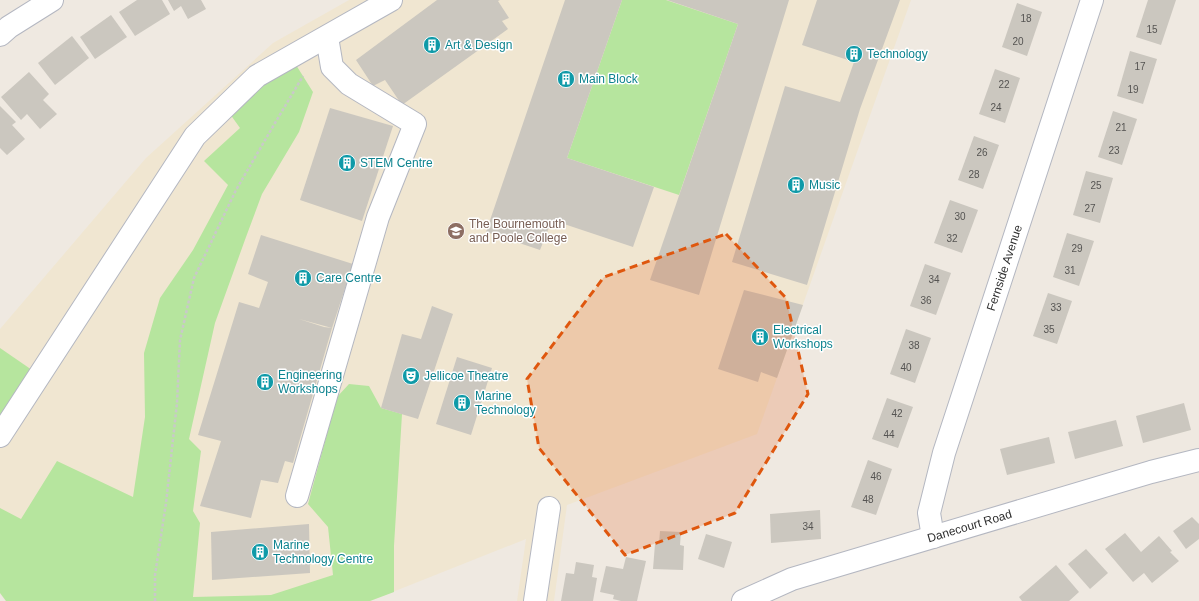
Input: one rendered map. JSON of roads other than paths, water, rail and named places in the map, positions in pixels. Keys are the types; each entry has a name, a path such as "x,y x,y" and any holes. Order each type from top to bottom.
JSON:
{"street":[{"path":"0,35 9,27 52,0"},
{"path":"0,436 195,136 257,76 391,0"},
{"name":"Fernside Avenue","path":"933,537 929,513 944,453 1092,0"},
{"path":"297,496 378,217 416,124 349,84 332,67 327,37"},
{"name":"Danecourt Road","path":"743,601 792,579 1151,472 1199,460"},
{"path":"535,601 549,508"}],"place":[{"name":"Art & Design","path":"432,45"},
{"name":"Technology","path":"854,54"},
{"name":"Main Block","path":"566,79"},
{"name":"STEM Centre","path":"347,163"},
{"name":"Music","path":"796,185"},
{"name":"The Bournemouth and Poole College","path":"456,231"},
{"name":"Care Centre","path":"303,278"},
{"name":"Electrical Workshops","path":"760,337"},
{"name":"Jellicoe Theatre","path":"411,376"},
{"name":"Engineering Workshops","path":"265,382"},
{"name":"Marine Technology","path":"462,403"},
{"name":"Marine Technology Centre","path":"260,552"}]}
